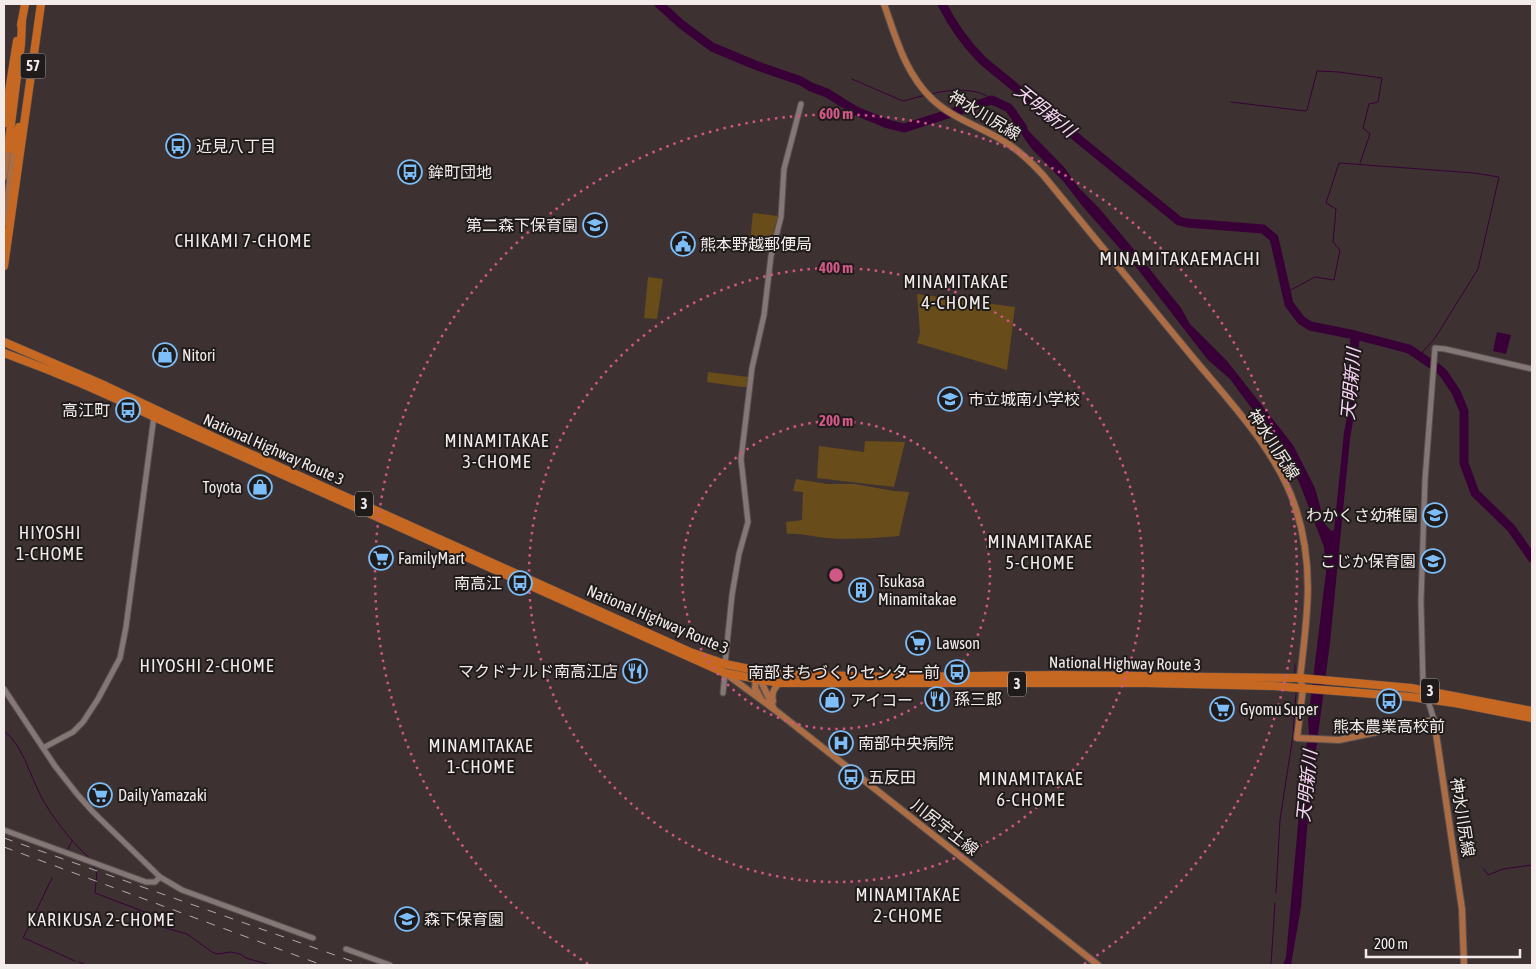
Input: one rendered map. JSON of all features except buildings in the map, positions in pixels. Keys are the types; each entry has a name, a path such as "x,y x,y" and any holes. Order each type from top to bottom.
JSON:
{"highway":[{"name":"57","path":"4,123 13,59 24,4"},
{"path":"11,149 37,4"},
{"name":"57","path":"4,266 41,4"},
{"path":"11,149 22,21"},
{"name":"National Highway Route 3","path":"4,342 106,386 155,414 725,673 759,676 775,674 891,677 1300,678 1425,691 1532,711"},
{"name":"National Highway Route 3","path":"4,353 74,379 155,414 690,652 779,684 1147,683 1307,688 1428,699 1532,718"}],"main road":[{"name":"神水川尻線","path":"884,4 898,45 911,73 919,84 937,103 1007,143 1025,156 1043,175 1233,406 1278,468 1296,507 1307,553 1309,573 1308,615 1300,678 1307,688 1297,738 1339,740 1434,720 1462,909 1464,965"},
{"path":"4,177 11,149"},
{"path":"4,223 11,149"},
{"name":"川尻宇土線","path":"725,673 775,710 1098,965"},
{"path":"759,676 755,688 761,700"},
{"name":"川尻宇土線","path":"759,676 775,710"},
{"path":"775,710 772,696 774,689 779,684"}],"street":[{"path":"725,664 732,596 748,522 743,491 741,459 752,368 764,315 771,256 781,217 784,169 801,104"},
{"path":"1434,720 1425,691 1422,671 1422,533 1435,348 1532,369"},
{"path":"43,748 73,732 83,722 120,658 128,618 155,414"},
{"path":"723,693 725,673"},
{"path":"4,689 43,748 77,794 93,812 160,876 182,890 312,938"},
{"path":"4,830 146,882 155,882 160,876"},
{"path":"346,949 390,965"}],"shaded area":[{"path":"753,213 778,216 768,253 749,250"},
{"path":"648,277 663,279 657,319 644,318"},
{"path":"917,294 1015,307 1007,370 917,343 920,333"},
{"path":"708,372 748,377 747,387 707,382"},
{"path":"865,441 905,442 894,487 817,478 819,446 864,452"},
{"path":"796,479 827,484 855,484 909,492 899,536 845,539 787,534 786,522 802,520 803,492 793,491"}],"water":[{"path":"1017,119 1064,167 1078,187 1099,208 1181,308 1190,324 1227,361 1293,445 1315,488 1325,524 1331,531 1334,530 1344,432 1349,407 1353,350 1355,409 1350,439 1330,643 1309,804 1301,907 1291,965 1283,965 1286,957 1304,758 1309,732 1308,720 1326,572 1324,547 1299,482 1255,413 1230,379 1208,360 1136,267 1063,181 1031,148 1018,129"},
{"path":"1497,332 1511,335 1506,354 1493,351"}],"waterway":[{"path":"659,4 681,24 712,47 801,81 827,93 856,111 888,124 904,128 992,100 1009,108 1023,128"},
{"name":"天明新川","path":"942,4 960,34 983,61 1179,221 1263,229 1274,238 1289,304 1301,320 1310,326 1409,349 1440,370 1456,392 1464,411 1464,463 1475,493 1511,528 1532,558"},
{"path":"1231,102 1305,111 1307,110 1317,71 1382,78 1378,102 1369,104 1363,128 1370,134 1360,163"},
{"path":"852,79 903,101 926,95"},
{"path":"932,94 964,90 980,93 992,100"},
{"path":"1285,293 1315,277 1334,280 1340,250 1333,242 1336,209 1326,203 1339,163 1474,173 1499,177 1478,269 1435,338 1419,354"},
{"name":"天明新川","path":"1353,387 1355,335"},
{"path":"1295,664 1295,673"},
{"path":"1276,893 1280,820 1293,735 1296,693"},
{"path":"4,731 16,743 43,800 55,818 77,846 91,859"},
{"path":"68,849 72,841"},
{"path":"1484,869 1488,875 1503,869 1532,865"},
{"path":"93,866 97,871 95,893 145,912 159,926 187,934 212,952 217,954 231,952 240,954 246,958 270,965"},
{"path":"23,938 52,878"},
{"path":"1271,965 1275,903"},
{"path":"24,938 75,961"},
{"path":"79,962 86,965"}],"railway":[{"path":"4,838 363,965"},
{"path":"4,847 322,965"}],"place":[{"name":"近見八丁目","path":"178,146"},
{"name":"鉾町団地","path":"410,172"},
{"name":"第二森下保育園","path":"595,225"},
{"name":"熊本野越郵便局","path":"683,244"},
{"name":"Nitori","path":"165,355"},
{"name":"市立城南小学校","path":"950,399"},
{"name":"高江町","path":"128,410"},
{"name":"Toyota","path":"260,487"},
{"name":"わかくさ幼稚園","path":"1435,515"},
{"name":"FamilyMart","path":"381,558"},
{"name":"こじか保育園","path":"1433,561"},
{"name":"南高江","path":"520,583"},
{"name":"Tsukasa Minamitakae","path":"861,590"},
{"name":"Lawson","path":"918,643"},
{"name":"マクドナルド南高江店","path":"635,671"},
{"name":"南部まちづくりセンター前","path":"957,672"},
{"name":"孫三郎","path":"937,699"},
{"name":"アイコー","path":"832,700"},
{"name":"熊本農業高校前","path":"1389,701"},
{"name":"Gyomu Super","path":"1222,709"},
{"name":"南部中央病院","path":"841,743"},
{"name":"五反田","path":"851,777"},
{"name":"Daily Yamazaki","path":"100,795"},
{"name":"森下保育園","path":"407,919"}],"district":[{"name":"CHIKAMI 7-CHOME","path":"243,241"},
{"name":"MINAMITAKAEMACHI","path":"1180,258"},
{"name":"MINAMITAKAE 4-CHOME","path":"956,292"},
{"name":"MINAMITAKAE 3-CHOME","path":"497,451"},
{"name":"HIYOSHI 1-CHOME","path":"50,543"},
{"name":"MINAMITAKAE 5-CHOME","path":"1040,552"},
{"name":"HIYOSHI 2-CHOME","path":"207,666"},
{"name":"MINAMITAKAE 1-CHOME","path":"481,756"},
{"name":"MINAMITAKAE 6-CHOME","path":"1031,790"},
{"name":"MINAMITAKAE 2-CHOME","path":"908,905"},
{"name":"KARIKUSA 2-CHOME","path":"101,920"}]}
